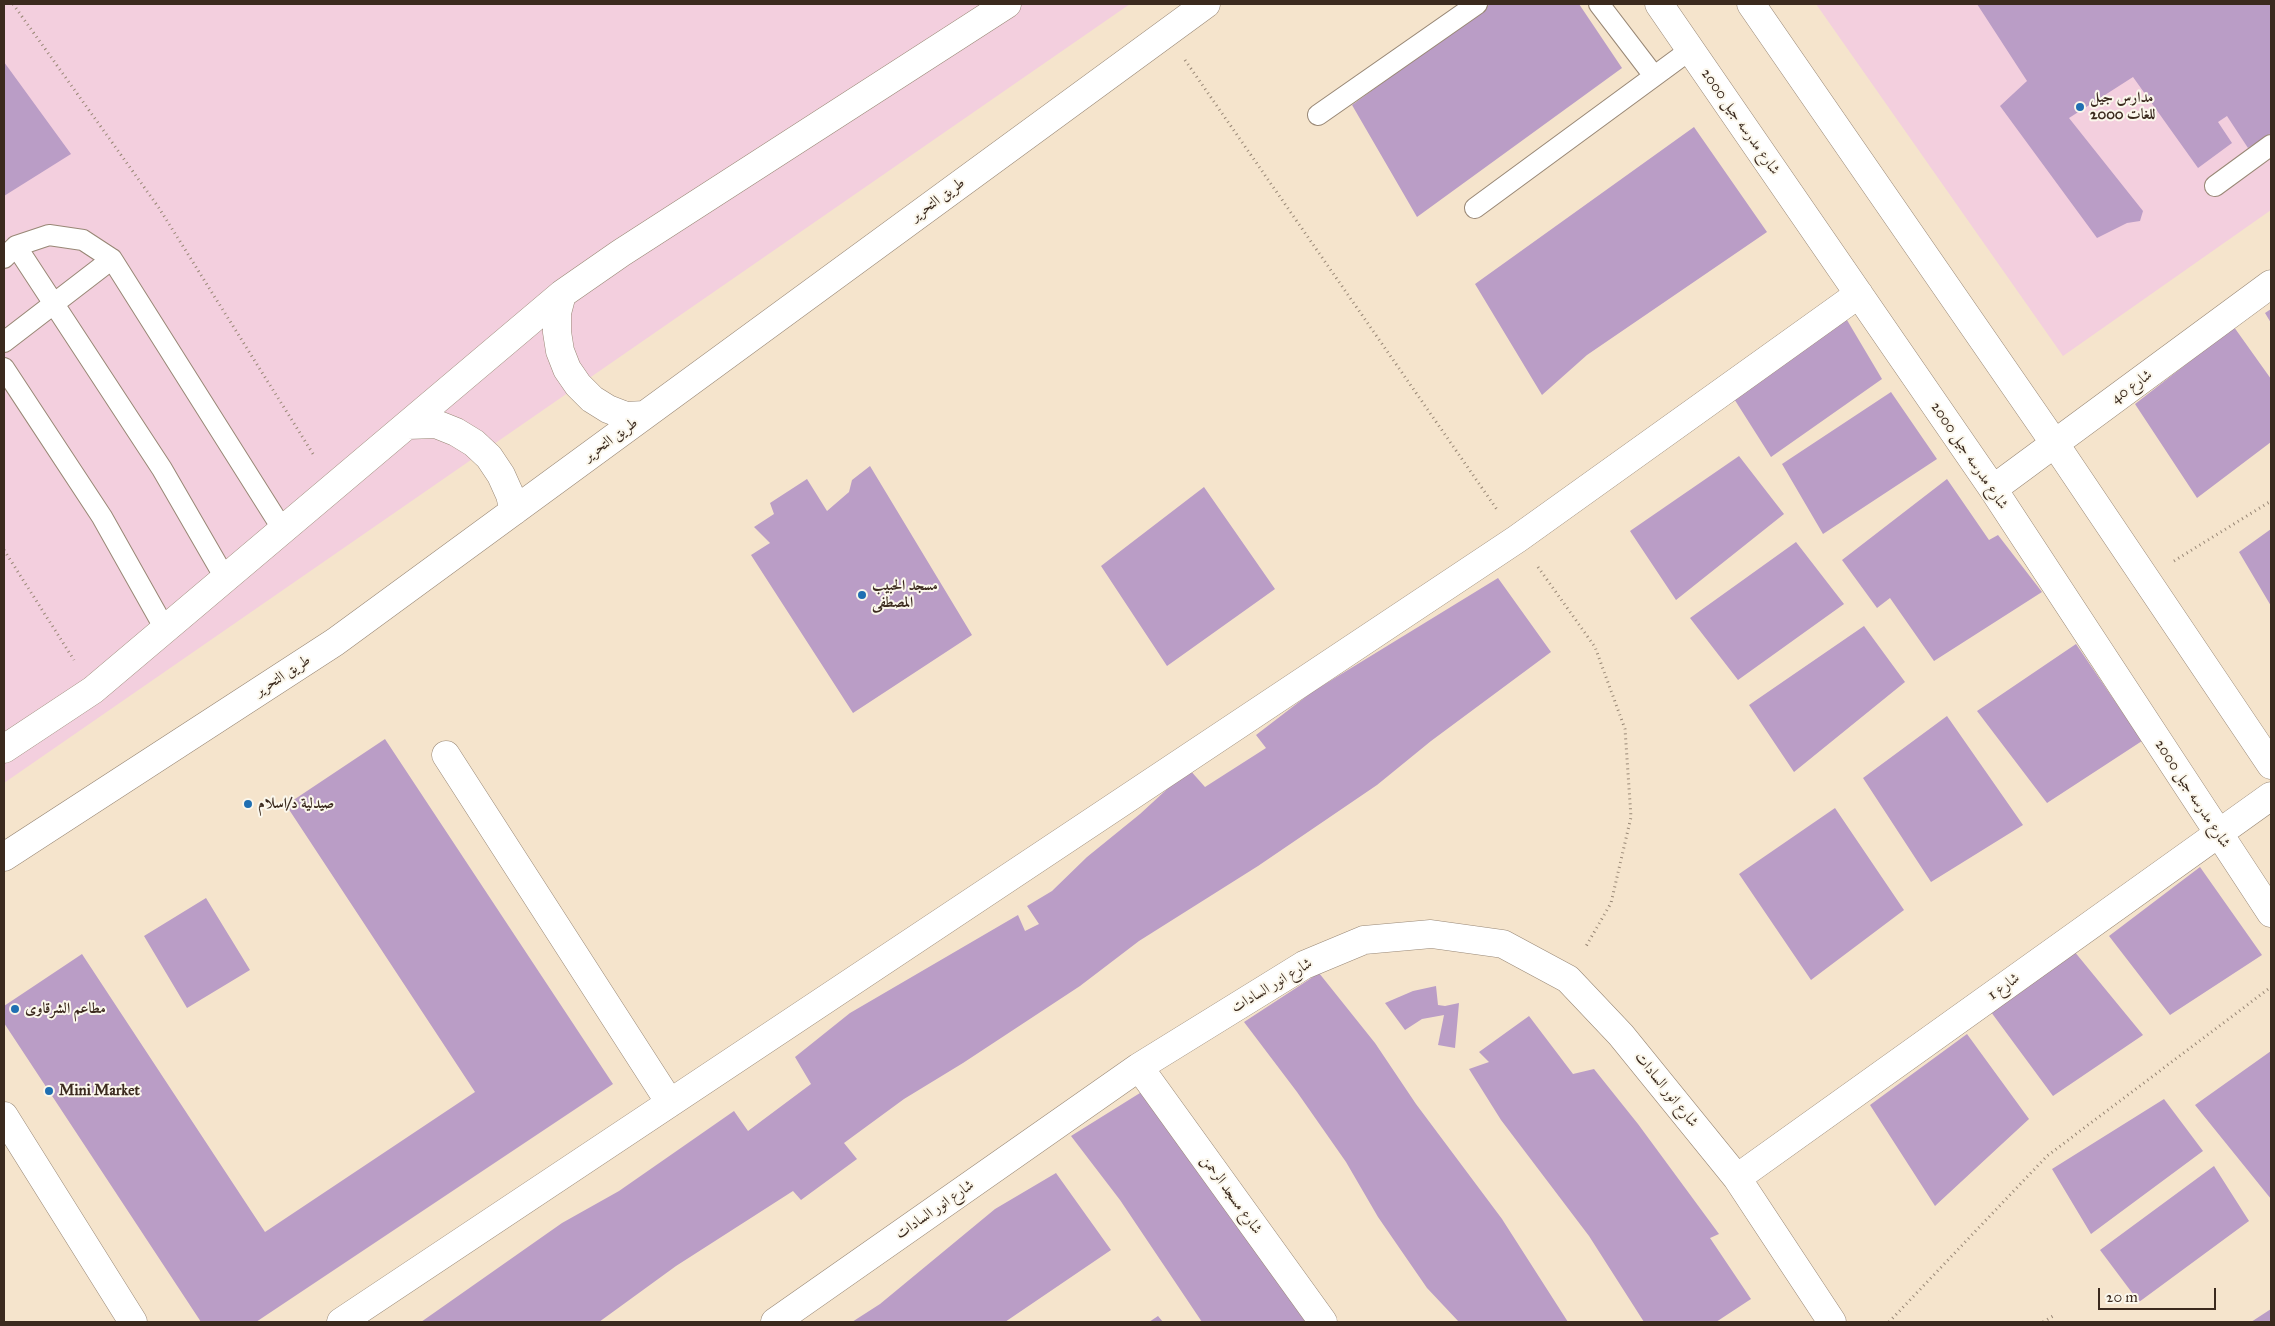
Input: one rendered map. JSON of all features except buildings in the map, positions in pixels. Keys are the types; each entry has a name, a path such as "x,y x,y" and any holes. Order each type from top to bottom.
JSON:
{"street":[{"path":"4,749 93,690 562,294 621,253 1007,4"},
{"name":"طريق التحرير","path":"4,857 335,642 1206,4"},
{"name":"شارع مدرسه جيل 2000","path":"1659,4 1993,489 2271,913"},
{"path":"1751,4 2055,444 2271,765"},
{"name":"شارع 40","path":"1993,489 2271,284"},
{"path":"562,294 557,313 558,342 567,369 578,385 592,399 608,409 626,416 645,415"},
{"path":"341,1322 1518,539 1859,294"},
{"path":"407,425 436,424 456,432 474,443 489,457 501,475 510,495 514,511"},
{"path":"446,755 670,1103"},
{"name":"شارع 1","path":"1738,1178 2271,796"},
{"name":"شارع انور السادات","path":"775,1322 1140,1067 1304,965 1364,940 1431,934 1503,944 1568,979 1621,1035 1738,1178 1832,1322"},
{"name":"شارع مسجد الرحمن","path":"1140,1067 1323,1322"},
{"path":"4,1116 133,1322"}],"lane":[{"path":"1318,115 1478,4"},
{"path":"1599,4 1654,76"},
{"path":"1475,208 1690,50"},
{"path":"2215,186 2271,145"},
{"path":"225,578 162,469 54,304 10,252 49,235 83,240 112,260 283,530"},
{"path":"4,342 112,260"},
{"path":"4,368 102,517 165,629"}],"path":[{"path":"13,4 159,208 334,487"},
{"path":"1166,33 1518,539 1595,646 1625,729 1631,817 1611,902 1568,979"},
{"path":"2145,579 2271,500"},
{"path":"4,550 93,690"},
{"path":"1889,1322 2047,1156 2271,987"},
{"path":"2044,1322 2053,1316"}],"shaded area":[{"path":"4,4 1130,4 4,783"},
{"name":"مدارس جيل 2000 للغات","path":"1816,4 2271,4 2271,210 2063,356"}],"place":[{"name":"مدارس جيل 2000 للغات","path":"2080,107"},
{"name":"مسجد الحبيب المصطفى","path":"862,595"},
{"name":"صيدلية د/اسلام","path":"248,804"},
{"name":"مطاعم الشرقاوى","path":"15,1009"},
{"name":"Mini Market","path":"49,1091"}]}
